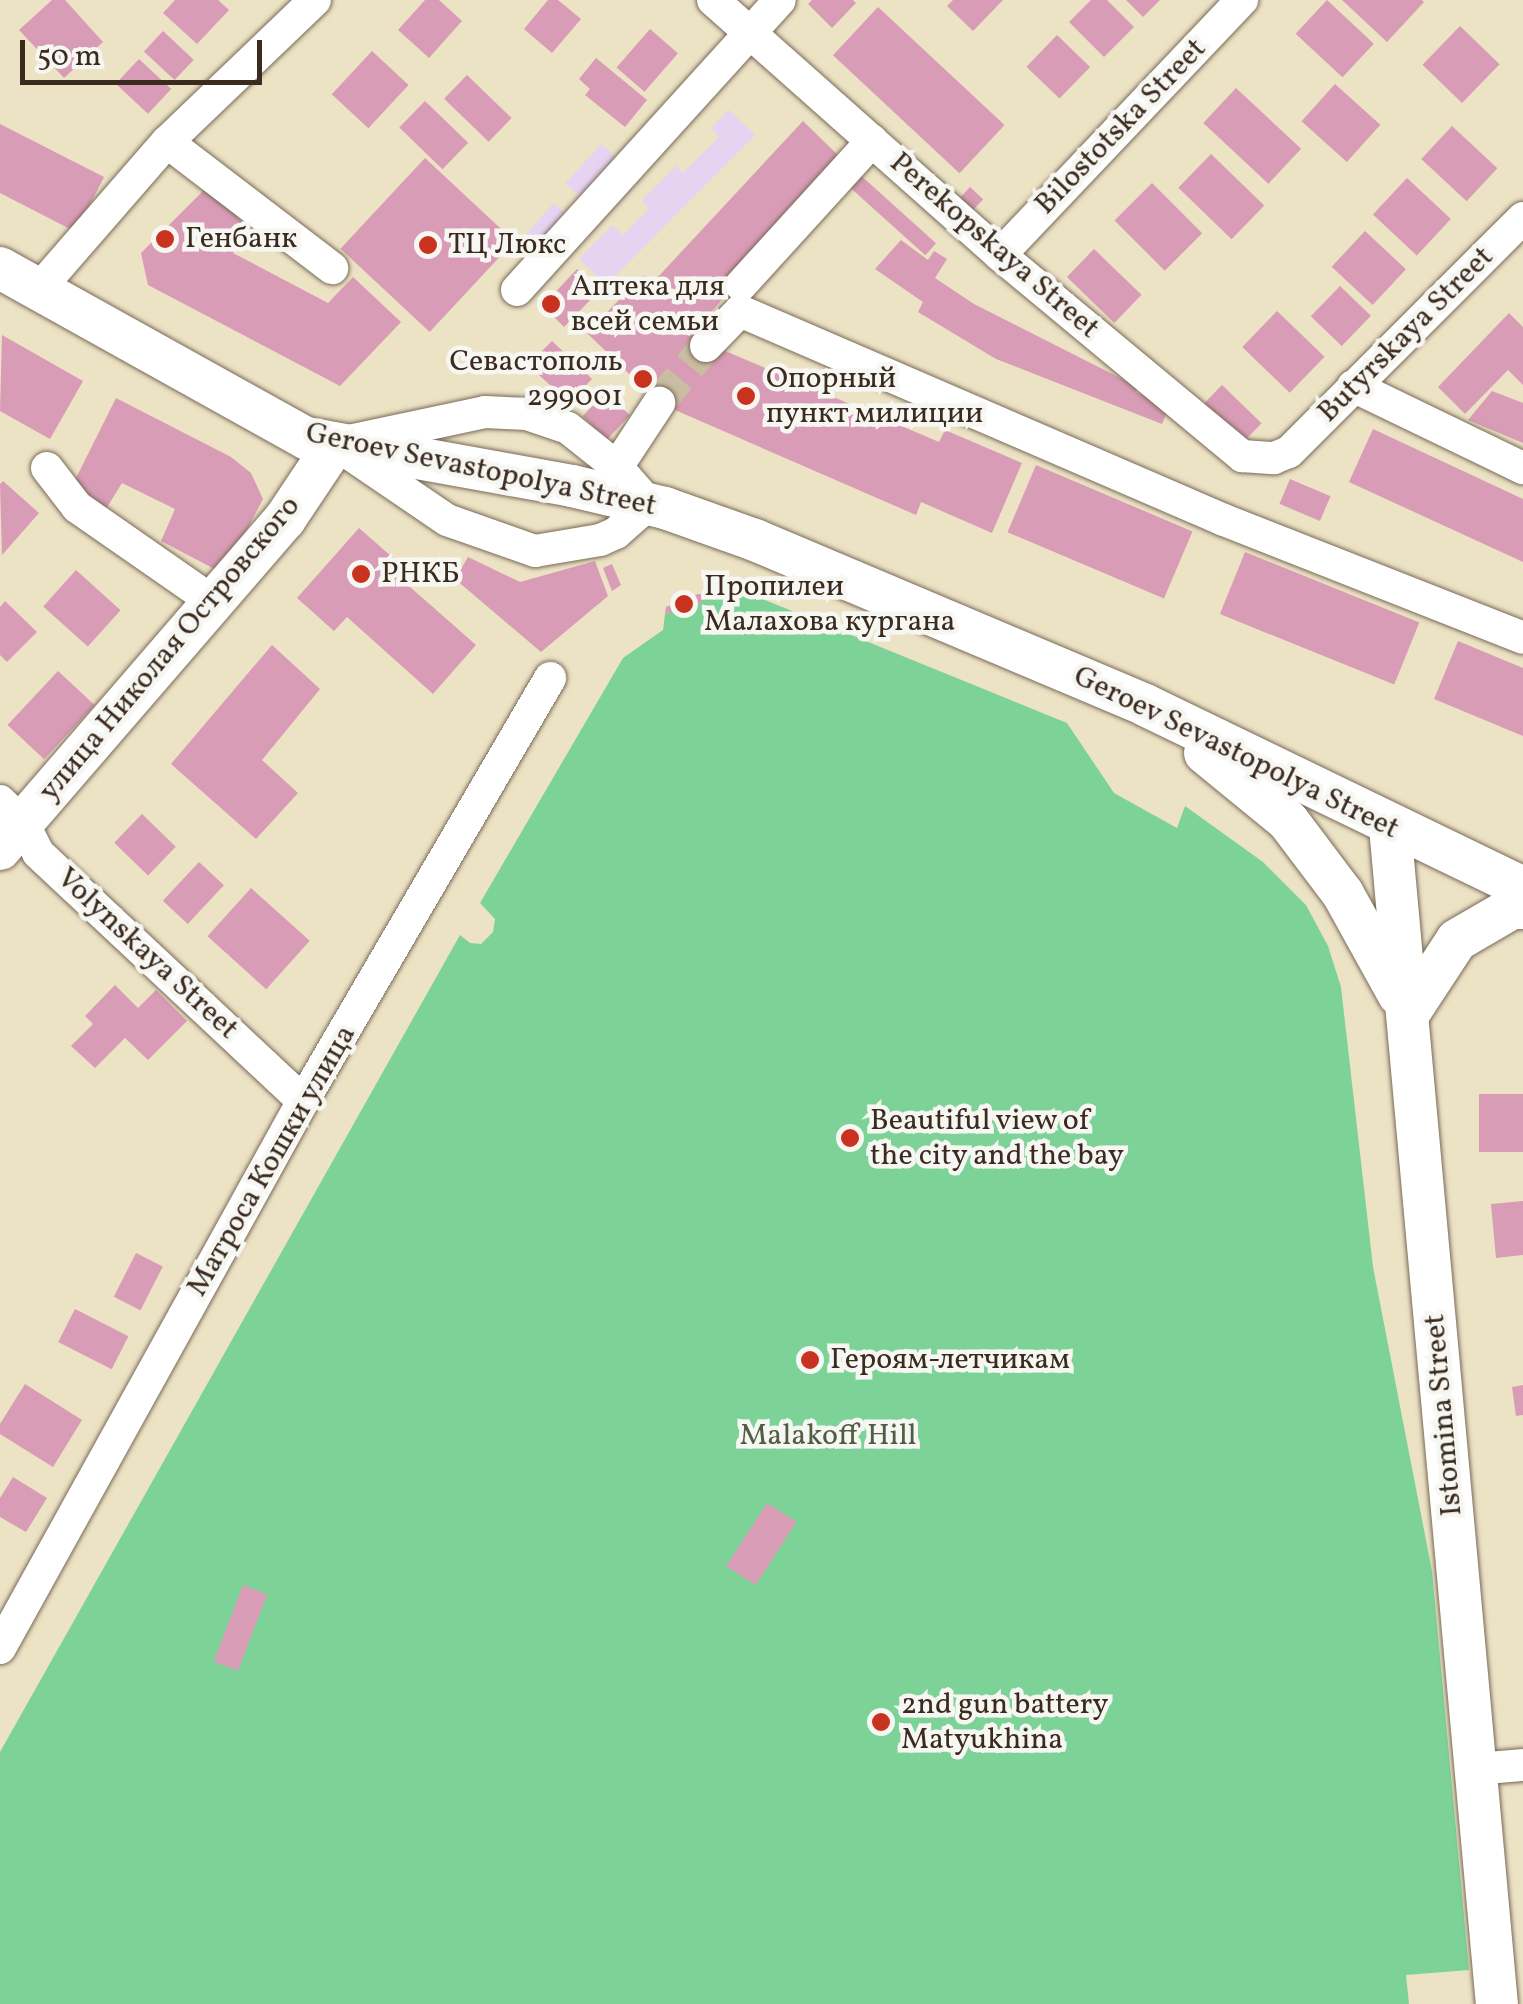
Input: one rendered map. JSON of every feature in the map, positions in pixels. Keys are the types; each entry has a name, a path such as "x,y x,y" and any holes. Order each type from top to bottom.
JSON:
{"main road":[{"name":"Geroev Sevastopolya Street","path":"0,268 306,438 572,486 650,504 755,540 1145,705 1523,888"},
{"name":"улица Николая Островского","path":"8,824 285,520 335,444"},
{"path":"1145,705 1288,821 1343,894 1409,1013 1457,940 1512,908 1523,908"},
{"name":"Istomina Street","path":"1390,826 1497,2004"}],"street":[{"path":"38,289 167,142 315,0"},
{"name":"Perekopskaya Street","path":"713,0 1000,254 1228,447 1258,460 1289,452"},
{"path":"517,290 780,0"},
{"name":"Bilostotska Street","path":"1000,254 1242,0"},
{"path":"740,285 872,141"},
{"path":"167,142 332,268"},
{"name":"Butyrskaya Street","path":"1289,452 1523,218"},
{"path":"706,346 740,311 1224,520 1523,638"},
{"path":"1354,386 1523,468"},
{"path":"617,467 659,403"},
{"path":"507,411 568,428 617,467 650,504 616,533 600,540 535,551 447,520 335,444 507,411"},
{"path":"47,468 76,507 208,598"},
{"name":"Матроса Кошки улица","path":"0,1648 303,1101 550,678"},
{"name":"Volynskaya Street","path":"8,824 303,1101"},
{"path":"1475,1769 1523,1765"}],"shaded area":[{"path":"729,110 755,135 606,285 579,259 612,225 623,235 649,209 642,200 676,166 683,173 719,137 711,128"},
{"path":"601,144 622,163 586,202 566,183"},
{"path":"554,203 575,222 539,261 519,242"}],"green space":[{"name":"Malakoff Hill","path":"711,578 1067,723 1114,793 1177,828 1185,806 1263,862 1306,905 1328,946 1341,987 1373,1267 1432,1571 1469,1970 1406,1975 1409,2004 0,2004 0,1752 460,935 470,943 481,944 493,932 495,919 480,903 623,658 663,630 665,614 711,596"}],"building":[{"path":"52,0 65,0 103,42 64,78 19,30"},
{"path":"175,0 218,0 229,10 197,44 163,13"},
{"path":"425,0 439,0 462,21 429,58 398,30"},
{"path":"548,0 558,0 581,19 552,53 524,29"},
{"path":"812,0 856,3 832,28 808,4"},
{"path":"953,0 1003,0 973,31 947,6"},
{"path":"1091,0 1107,0 1134,27 1104,57 1069,22"},
{"path":"1126,0 1160,0 1143,17"},
{"path":"1327,0 1374,44 1342,77 1296,34"},
{"path":"1342,0 1422,0 1424,2 1387,42"},
{"path":"878,7 1005,125 960,173 833,55"},
{"path":"1460,26 1500,64 1462,103 1422,65"},
{"path":"650,29 678,53 644,92 617,67"},
{"path":"163,31 194,60 175,80 144,51"},
{"path":"1057,35 1090,67 1060,99 1026,67"},
{"path":"372,51 409,85 368,128 332,94"},
{"path":"596,58 647,100 625,127 585,95 590,89 579,79"},
{"path":"139,59 171,89 148,114 116,84"},
{"path":"467,75 512,118 489,142 444,99"},
{"path":"1335,84 1380,125 1347,162 1302,121"},
{"path":"1236,88 1301,149 1268,184 1203,123"},
{"path":"425,101 468,143 442,169 399,128"},
{"path":"803,121 846,163 701,323 702,341 939,442 945,430 1022,463 992,533 921,502 916,515 659,403 587,333 642,276 657,278"},
{"path":"0,124 104,177 76,232 0,193"},
{"path":"1452,126 1497,168 1467,201 1421,159"},
{"path":"1211,154 1264,205 1232,239 1178,188"},
{"name":"ТЦ Люкс","path":"425,158 514,241 430,332 340,249"},
{"path":"858,173 936,243 925,255 847,185"},
{"path":"1407,178 1451,219 1417,255 1373,215"},
{"path":"1152,183 1202,233 1165,271 1115,220"},
{"path":"207,187 254,233 233,253 328,303 353,277 401,322 340,386 148,285 141,253"},
{"path":"970,187 983,199 965,219 952,207"},
{"path":"1365,231 1406,269 1373,305 1332,267"},
{"path":"901,240 928,260 934,251 947,259 935,278 974,304 1138,387 1136,392 1169,407 1162,424 996,359 918,312 923,302 875,269"},
{"path":"1094,249 1141,295 1114,323 1067,277"},
{"path":"577,269 599,291 564,327 550,313 549,299"},
{"path":"1340,286 1371,316 1342,346 1311,316"},
{"path":"1277,311 1324,357 1290,393 1242,347"},
{"path":"1509,313 1523,327 1523,385 1508,370 1465,414 1438,387"},
{"path":"2,335 83,381 50,439 0,411"},
{"path":"552,341 592,379 569,403 538,374 542,351"},
{"path":"1222,385 1262,423 1240,446 1200,407"},
{"path":"1492,391 1523,403 1523,443 1468,420"},
{"path":"605,392 630,415 607,439 582,416"},
{"path":"116,398 231,457 251,473 263,499 224,574 161,541 175,509 122,483 106,509 71,488"},
{"path":"1373,429 1523,499 1523,562 1349,482"},
{"path":"1036,465 1192,531 1164,599 1007,532"},
{"path":"1290,479 1331,496 1320,521 1279,504"},
{"path":"3,481 39,513 2,555 0,484"},
{"path":"359,528 400,564 393,572 476,645 433,694 347,617 334,631 297,598"},
{"path":"1245,552 1419,622 1394,685 1220,614"},
{"path":"468,557 520,582 595,561 608,596 541,652 455,579"},
{"path":"612,564 621,585 612,591 603,568"},
{"path":"76,570 121,610 88,647 43,606"},
{"path":"698,594 705,595 702,602 665,614 666,607"},
{"path":"5,601 37,632 7,662 0,655 0,607"},
{"path":"1458,641 1523,668 1523,736 1434,699"},
{"path":"272,645 320,689 262,760 298,793 256,839 171,764"},
{"path":"58,671 95,705 44,759 8,725"},
{"path":"142,814 176,847 148,875 114,843"},
{"path":"199,862 224,885 188,924 163,901"},
{"path":"251,888 310,941 266,989 208,936"},
{"path":"115,985 138,1008 156,990 187,1021 148,1060 125,1038 95,1068 71,1046 93,1024 85,1016"},
{"path":"1479,1094 1523,1094 1523,1152 1479,1152"},
{"path":"1523,1201 1523,1255 1496,1258 1491,1204"},
{"path":"136,1253 163,1267 140,1310 114,1297"},
{"path":"75,1309 128,1336 112,1369 58,1342"},
{"path":"25,1384 82,1420 53,1467 0,1434 0,1424"},
{"path":"1523,1385 1523,1415 1516,1416 1512,1387"},
{"path":"13,1477 47,1498 26,1532 0,1517 0,1498"},
{"path":"767,1503 796,1522 756,1585 726,1566"},
{"path":"243,1585 267,1594 238,1671 214,1662"}],"tunnel":[{"path":"659,403 706,346"}],"place":[{"name":"Генбанк","path":"165,239"},
{"name":"ТЦ Люкс","path":"428,245"},
{"name":"Аптека для всей семьи","path":"551,304"},
{"name":"Севастополь 299001","path":"643,379"},
{"name":"Опорный пункт милиции","path":"746,396"},
{"name":"РНКБ","path":"361,574"},
{"name":"Пропилеи Малахова кургана","path":"684,604"},
{"name":"Beautiful view of the city and the bay","path":"850,1138"},
{"name":"Героям-летчикам","path":"810,1360"},
{"name":"2nd gun battery Matyukhina","path":"881,1722"}]}
